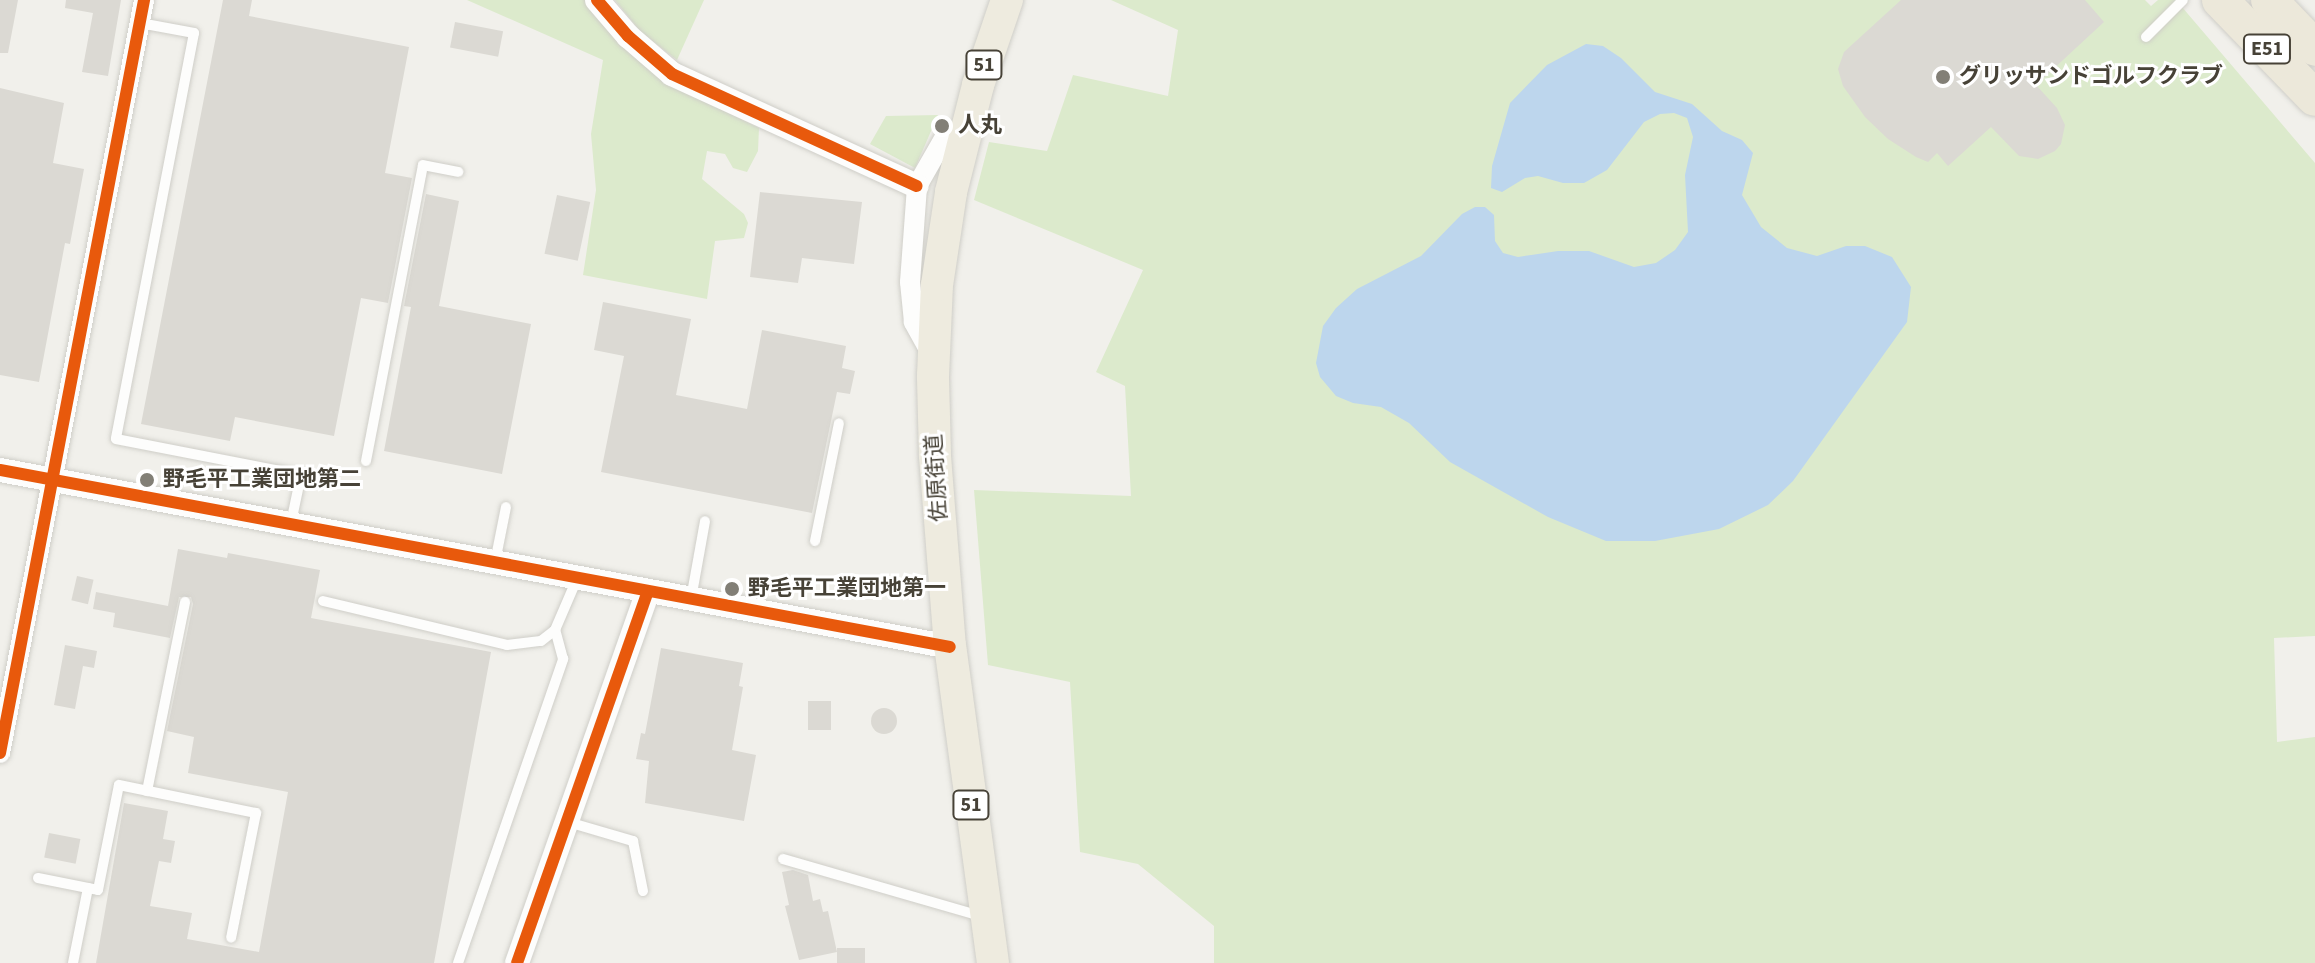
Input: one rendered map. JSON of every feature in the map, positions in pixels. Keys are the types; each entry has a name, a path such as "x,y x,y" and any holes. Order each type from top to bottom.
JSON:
{"highway":[{"name":"佐原街道","path":"993,963 950,647 935,455 934,359 941,249 964,131 1007,0"},
{"name":"E51","path":"2220,0 2315,98"},
{"name":"E51","path":"2269,0 2315,48"}],"street":[{"path":"0,753 144,0"},
{"path":"597,0 628,36 672,74 917,186"},
{"path":"934,359 914,322 910,282 917,186 945,137 964,131"},
{"path":"0,470 647,593 950,647"},
{"path":"517,963 647,593"}],"lane":[{"path":"2146,37 2183,0"},
{"path":"140,23 194,33 116,439 301,475 291,525"},
{"path":"366,461 423,165 458,172"},
{"path":"815,541 839,423"},
{"path":"495,564 506,507"},
{"path":"690,601 705,521"},
{"path":"323,601 507,645 541,641 555,630 577,579"},
{"path":"147,791 185,602"},
{"path":"458,963 563,659 555,630"},
{"path":"38,878 98,890 119,785 256,813 231,938"},
{"path":"568,822 633,841 643,891"},
{"path":"783,859 986,918"},
{"path":"73,963 88,888"}],"green space":[{"path":"467,0 587,0 665,81 759,128 758,151 747,172 733,168 725,154 707,151 702,179 744,214 748,223 744,238 715,241 707,299 583,275 596,190 591,134 603,60"},
{"path":"615,0 704,0 677,60 641,32"},
{"name":"グリッサンドゴルフクラブ","path":"1111,0 2145,0 2151,6 2158,0 2176,0 2315,163 2315,636 2274,638 2277,742 2315,737 2315,963 1214,963 1214,926 1138,864 1080,852 1070,682 988,665 974,490 1131,496 1125,386 1096,372 1143,270 974,200 989,142 1047,151 1073,75 1168,96 1178,30"},
{"path":"938,115 915,168 870,144 886,116"}],"water":[{"path":"1586,44 1603,46 1621,58 1655,92 1692,104 1722,131 1742,140 1753,153 1742,195 1761,227 1787,248 1817,256 1846,246 1865,246 1892,257 1911,287 1907,322 1793,481 1768,505 1719,529 1655,541 1606,541 1548,517 1450,462 1409,423 1381,407 1353,403 1336,396 1320,377 1316,363 1323,326 1336,308 1357,289 1421,256 1462,214 1475,207 1485,207 1494,215 1495,241 1503,253 1518,257 1558,251 1589,251 1634,267 1656,263 1675,250 1688,232 1685,175 1693,137 1687,118 1674,113 1660,114 1644,122 1607,170 1584,183 1563,183 1538,176 1525,178 1502,192 1491,188 1492,166 1510,103 1547,65"}],"building":[{"path":"0,0 18,0 8,53 0,53"},
{"path":"66,0 121,0 108,76 82,72 93,13 65,8"},
{"path":"223,0 252,0 249,16 409,47 385,173 412,178 388,303 361,298 334,436 235,417 230,441 141,424"},
{"name":"グリッサンドゴルフクラブ","path":"1901,0 2085,0 2104,22 2036,85 2057,108 2065,125 2061,144 2055,151 2038,159 2019,156 1991,127 1948,166 1937,153 1928,162 1916,157 1888,139 1865,117 1843,86 1838,69 1844,52"},
{"path":"455,22 503,31 498,57 450,48"},
{"path":"0,88 64,103 53,163 84,169 70,244 65,243 39,382 0,375"},
{"path":"760,192 862,202 854,264 802,258 798,283 750,277"},
{"path":"426,194 459,201 439,306 531,324 502,474 384,451 411,307 404,306"},
{"path":"557,195 590,202 578,261 545,254"},
{"path":"603,302 691,319 676,395 747,409 762,330 846,346 842,368 855,371 850,394 837,392 812,513 601,472 624,356 594,350"},
{"path":"178,549 227,558 228,553 320,570 311,618 491,652 434,963 96,963 124,803 168,811 163,839 175,841 171,863 159,861 150,906 192,913 187,939 259,952 288,792 188,773 194,737 167,731 193,604 191,597 179,597 170,638 113,627 115,613 93,609 96,592 168,606"},
{"path":"77,576 94,580 88,604 71,600"},
{"path":"65,645 97,651 94,668 83,666 75,709 54,705"},
{"path":"661,648 743,663 739,686 743,687 732,750 756,755 744,821 645,803 649,761 636,759 641,733 645,734"},
{"path":"808,701 831,701 831,730 808,730"},
{"path":"884,708 893,712 897,721 893,730 884,734 875,730 871,721 875,712"},
{"path":"49,833 80,839 76,864 44,858"},
{"path":"793,870 808,875 813,901 820,899 823,912 828,911 837,952 799,960 785,906 789,905 782,872"},
{"path":"837,948 865,948 865,963 837,963"}],"cycle path":[{"path":"0,753 144,0"},
{"path":"597,0 628,36 672,74 917,186"},
{"path":"0,470 950,647"},
{"path":"517,963 647,593"}],"place":[{"name":"グリッサンドゴルフクラブ","path":"1943,77"},
{"name":"人丸","path":"942,126"},
{"name":"野毛平工業団地第二","path":"147,480"},
{"name":"野毛平工業団地第一","path":"732,589"}]}
